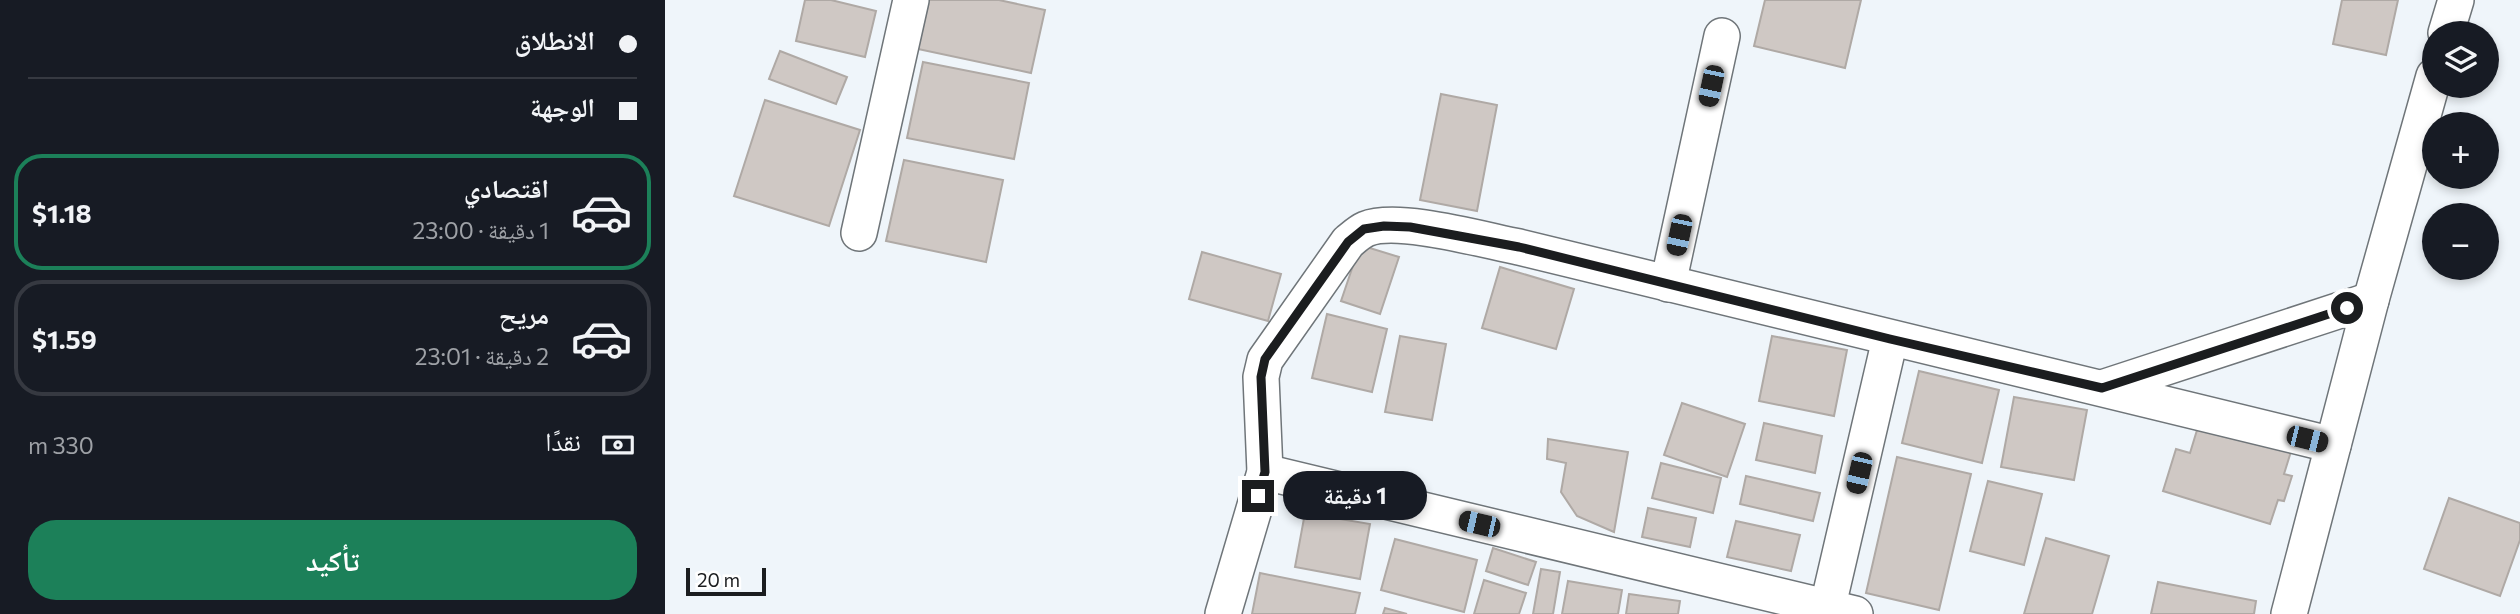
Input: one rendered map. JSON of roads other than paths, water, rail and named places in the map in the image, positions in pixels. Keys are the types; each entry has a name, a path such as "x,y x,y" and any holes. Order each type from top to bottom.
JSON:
{"street":[{"path":"859,233 911,0"},
{"path":"2450,21 2456,0"},
{"path":"1668,284 1722,36"},
{"path":"2289,614 2371,300 2428,98"},
{"path":"1223,614 1265,472 1261,377 1265,359 1348,242 1364,229 1384,226 1410,227 1519,247 2333,445"},
{"path":"2102,388 2371,300"},
{"path":"1265,472 1837,612 1890,339"}]}
